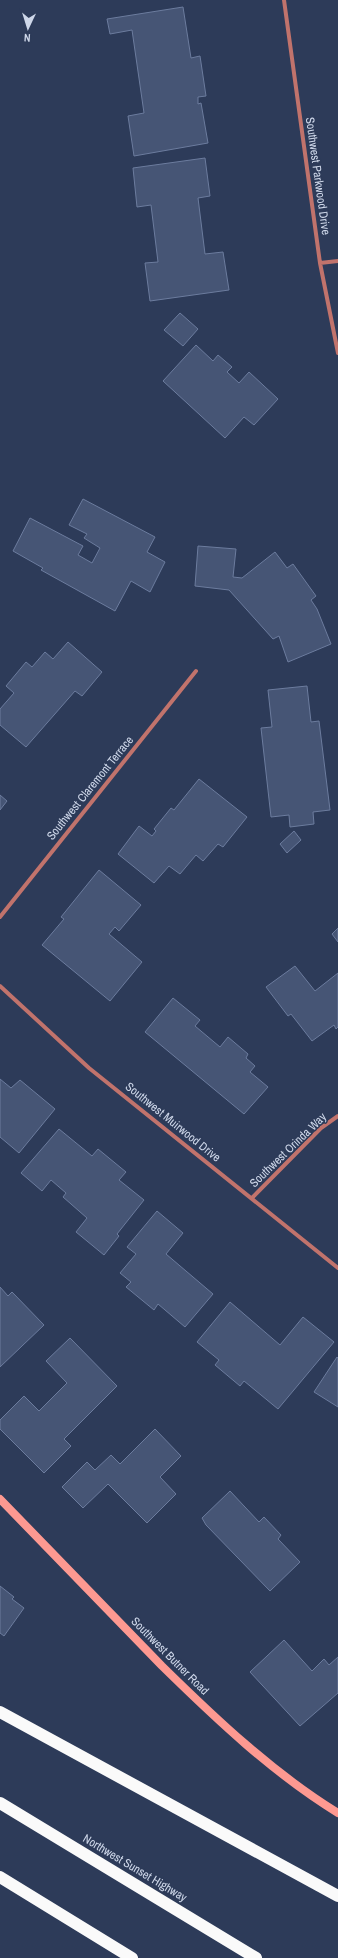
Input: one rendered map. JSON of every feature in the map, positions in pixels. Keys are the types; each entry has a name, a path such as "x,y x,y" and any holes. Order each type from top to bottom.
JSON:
{"highway":[{"path":"0,1712 338,1896"},
{"name":"Northwest Sunset Highway","path":"0,1803 256,1958"},
{"path":"0,1877 132,1958"}],"street":[{"name":"Southwest Parkwood Drive","path":"284,0 320,263 338,353"},
{"path":"320,263 338,261"},
{"name":"Southwest Claremont Terrace","path":"0,917 196,671"},
{"name":"Southwest Muirwood Drive","path":"0,986 88,1068 338,1268"},
{"name":"Southwest Orinda Way","path":"252,1198 321,1128 338,1116"},
{"name":"Southwest Butner Road","path":"0,1500 198,1702 259,1754 337,1810"}],"building":[{"path":"183,7 191,58 200,56 206,96 198,97 198,104 201,103 208,143 134,156 128,116 144,113 132,30 110,34 107,19"},
{"path":"205,158 210,196 198,198 205,254 223,252 229,290 150,301 145,263 158,262 151,205 137,207 133,168"},
{"path":"180,313 198,329 183,346 164,330"},
{"path":"196,345 213,361 218,355 232,367 227,372 239,383 249,372 278,399 254,425 244,417 225,438 163,381"},
{"path":"83,499 155,537 147,552 165,562 150,592 131,581 115,611 41,570 43,568 13,551 30,518 83,546 78,555 92,563 100,548 84,538 87,534 69,525"},
{"path":"198,546 236,549 233,577 242,578 275,552 287,568 293,564 316,596 311,600 317,609 331,644 288,662 279,636 273,639 229,590 195,586"},
{"path":"68,642 102,672 82,696 75,691 26,747 0,725 0,709 14,693 6,686 26,662 32,667 45,652 53,659"},
{"path":"307,686 311,722 319,721 330,810 313,812 314,824 290,827 289,815 271,817 261,728 272,727 268,690"},
{"path":"199,779 247,817 223,847 218,844 203,861 196,855 180,874 169,866 154,883 118,854 139,826 152,836 156,831 154,829 171,808 174,810"},
{"path":"0,795 7,801 0,810"},
{"path":"294,831 301,840 287,853 280,844"},
{"path":"99,870 141,905 119,931 115,927 109,934 142,962 110,1001 42,945 64,919 61,917"},
{"path":"338,928 338,942 332,934"},
{"path":"295,966 315,991 338,973 338,1027 336,1029 334,1025 312,1041 291,1014 288,1016 266,987"},
{"path":"173,998 200,1020 195,1026 220,1047 228,1037 248,1054 246,1058 255,1066 250,1072 268,1087 244,1114 145,1032"},
{"path":"0,1079 11,1088 20,1080 55,1109 19,1153 0,1137"},
{"path":"59,1129 92,1156 98,1149 126,1172 119,1180 144,1200 117,1234 119,1236 104,1255 76,1232 87,1218 63,1197 66,1193 51,1180 42,1191 21,1173"},
{"path":"157,1211 183,1233 166,1254 213,1294 185,1327 158,1304 154,1310 126,1287 131,1282 120,1273 136,1254 127,1247"},
{"path":"0,1287 8,1296 12,1292 44,1325 0,1367"},
{"path":"230,1302 280,1345 303,1317 334,1342 278,1409 244,1381 240,1386 215,1365 219,1360 197,1342"},
{"path":"70,1338 117,1386 64,1439 71,1446 44,1473 0,1429 0,1420 24,1396 39,1411 67,1383 46,1361"},
{"path":"337,1357 338,1358 338,1407 314,1392"},
{"path":"155,1429 181,1456 160,1477 176,1494 147,1523 108,1484 83,1508 62,1487 87,1462 95,1470 111,1455 120,1464"},
{"path":"230,1491 259,1522 264,1517 281,1535 278,1539 300,1562 270,1591 206,1525 202,1518"},
{"path":"0,1586 14,1597 12,1599 24,1608 4,1636 0,1633"},
{"path":"284,1640 312,1671 324,1659 329,1665 338,1657 338,1693 300,1726 250,1672"}]}
